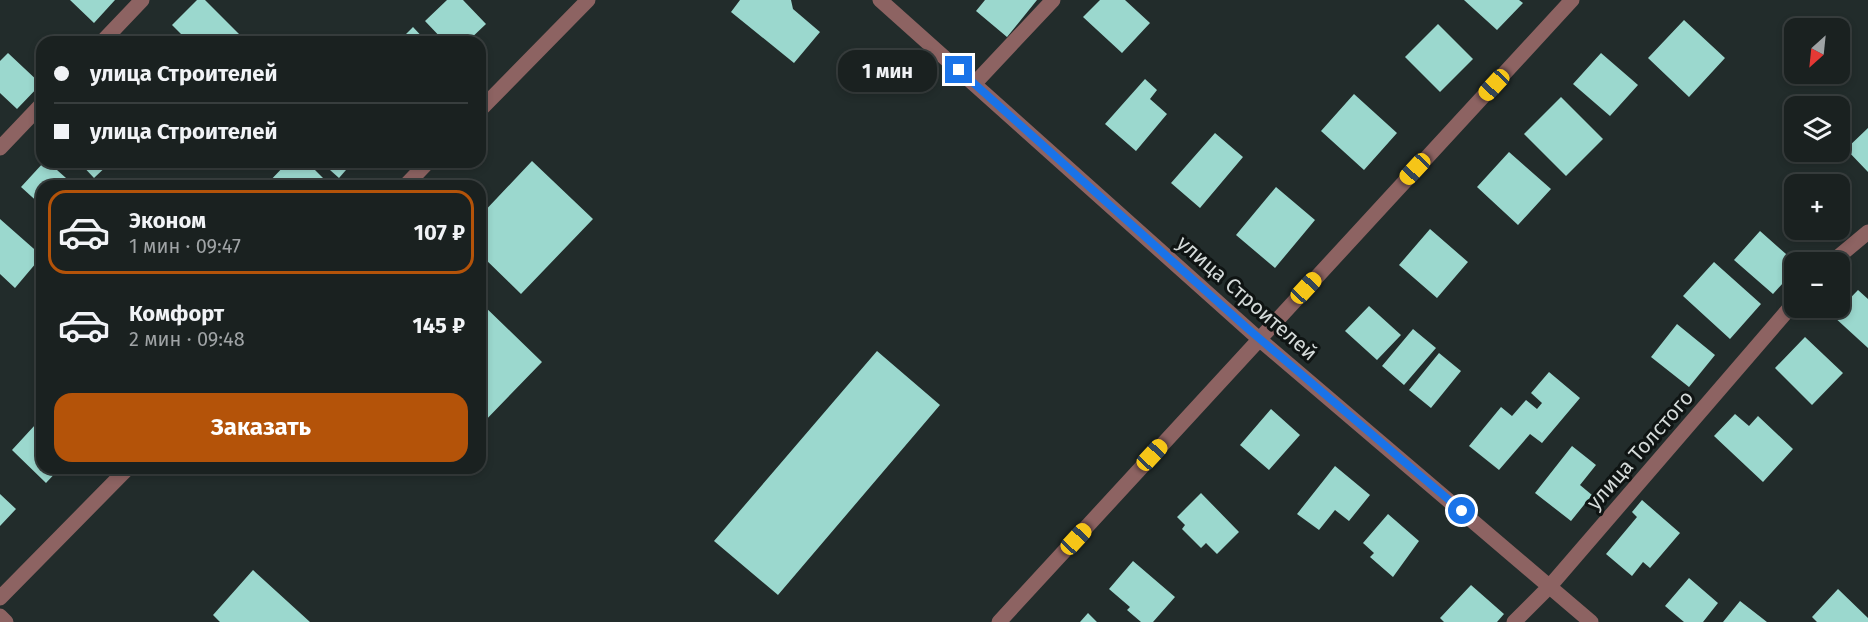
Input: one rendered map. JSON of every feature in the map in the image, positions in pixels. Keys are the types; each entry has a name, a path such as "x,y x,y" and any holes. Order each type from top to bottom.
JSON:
{"street":[{"path":"108,36 142,0"},
{"path":"486,104 588,0"},
{"name":"улица Строителей","path":"880,0 1259,339 1591,622"},
{"path":"975,83 1053,0"},
{"path":"999,622 1572,0"},
{"path":"0,148 36,110"},
{"path":"411,180 423,168"},
{"path":"1844,252 1868,232"},
{"name":"улица Толстого","path":"1514,622 1550,586 1784,315"},
{"path":"0,598 122,474"},
{"path":"0,616 6,622"}],"building":[{"path":"70,0 115,0 94,23"},
{"path":"197,0 205,0 241,36 183,36 172,25"},
{"path":"447,0 463,0 486,24 473,36 439,36 425,21"},
{"path":"740,0 791,0 793,9 820,32 794,63 731,12"},
{"path":"985,0 1037,0 1007,37 976,11"},
{"path":"1100,0 1125,0 1150,23 1122,53 1083,17"},
{"path":"1464,0 1519,0 1523,3 1497,30"},
{"path":"1684,20 1725,58 1689,97 1648,58"},
{"path":"1438,24 1473,59 1440,92 1405,57"},
{"path":"413,27 421,36 404,36"},
{"path":"8,53 36,79 36,89 17,109 0,93 0,61"},
{"path":"1601,53 1638,85 1610,116 1573,84"},
{"path":"1145,79 1157,90 1150,99 1167,114 1136,151 1105,124"},
{"path":"1354,94 1397,133 1364,170 1321,131"},
{"path":"1561,97 1603,139 1566,176 1524,134"},
{"path":"1868,128 1868,172 1850,153 1850,145"},
{"path":"1215,133 1243,157 1200,208 1171,183"},
{"path":"1509,152 1551,189 1518,225 1477,187"},
{"path":"532,161 593,219 521,294 486,260 486,210"},
{"path":"38,168 55,168 68,180 36,180 36,201 21,187"},
{"path":"85,168 105,168 94,178"},
{"path":"282,168 313,168 325,180 271,180"},
{"path":"328,168 348,168 339,178"},
{"path":"1276,187 1315,220 1275,268 1236,235"},
{"path":"0,219 36,251 36,263 15,288 0,274"},
{"path":"1430,229 1468,262 1437,298 1399,265"},
{"path":"1760,231 1784,252 1784,282 1773,294 1734,260"},
{"path":"1714,262 1761,304 1730,339 1683,296"},
{"path":"1858,290 1868,299 1868,348 1835,318 1850,318 1850,298"},
{"path":"1369,306 1401,335 1377,360 1345,331"},
{"path":"486,308 542,362 486,420"},
{"path":"1677,324 1715,355 1689,387 1651,357"},
{"path":"1413,329 1436,348 1404,385 1382,366"},
{"path":"1805,337 1843,373 1812,405 1775,368"},
{"path":"877,351 940,405 778,595 714,541"},
{"path":"1439,353 1461,371 1431,408 1409,390"},
{"path":"1549,372 1580,398 1542,443 1530,434 1499,470 1469,446 1501,407 1512,416 1526,400 1537,409 1542,403 1531,393"},
{"path":"1271,409 1300,435 1269,470 1240,445"},
{"path":"1735,414 1749,426 1758,416 1793,449 1763,482 1714,436"},
{"path":"35,425 36,473 12,450"},
{"path":"1572,446 1596,465 1580,485 1592,495 1571,521 1535,493"},
{"path":"1335,466 1370,495 1349,521 1335,510 1319,530 1297,514"},
{"path":"37,474 54,474 46,483"},
{"path":"1201,493 1239,532 1217,554 1206,543 1201,548 1182,529 1185,525 1177,517"},
{"path":"0,494 16,509 0,526"},
{"path":"1642,500 1680,533 1650,568 1643,562 1632,576 1606,554 1637,517 1632,512"},
{"path":"1388,514 1419,541 1393,577 1370,557 1374,553 1363,543"},
{"path":"1133,561 1175,597 1153,622 1141,622 1127,610 1130,607 1109,589"},
{"path":"253,570 310,622 220,622 213,615"},
{"path":"1689,578 1718,603 1703,622 1684,622 1665,606"},
{"path":"1471,585 1504,614 1497,622 1444,622 1440,618"},
{"path":"1838,589 1868,618 1868,622 1817,622 1812,617"},
{"path":"1740,601 1767,622 1723,622"},
{"path":"1088,613 1097,622 1080,622"}],"route":[{"path":"959,70 1247,328 1462,511"}]}
